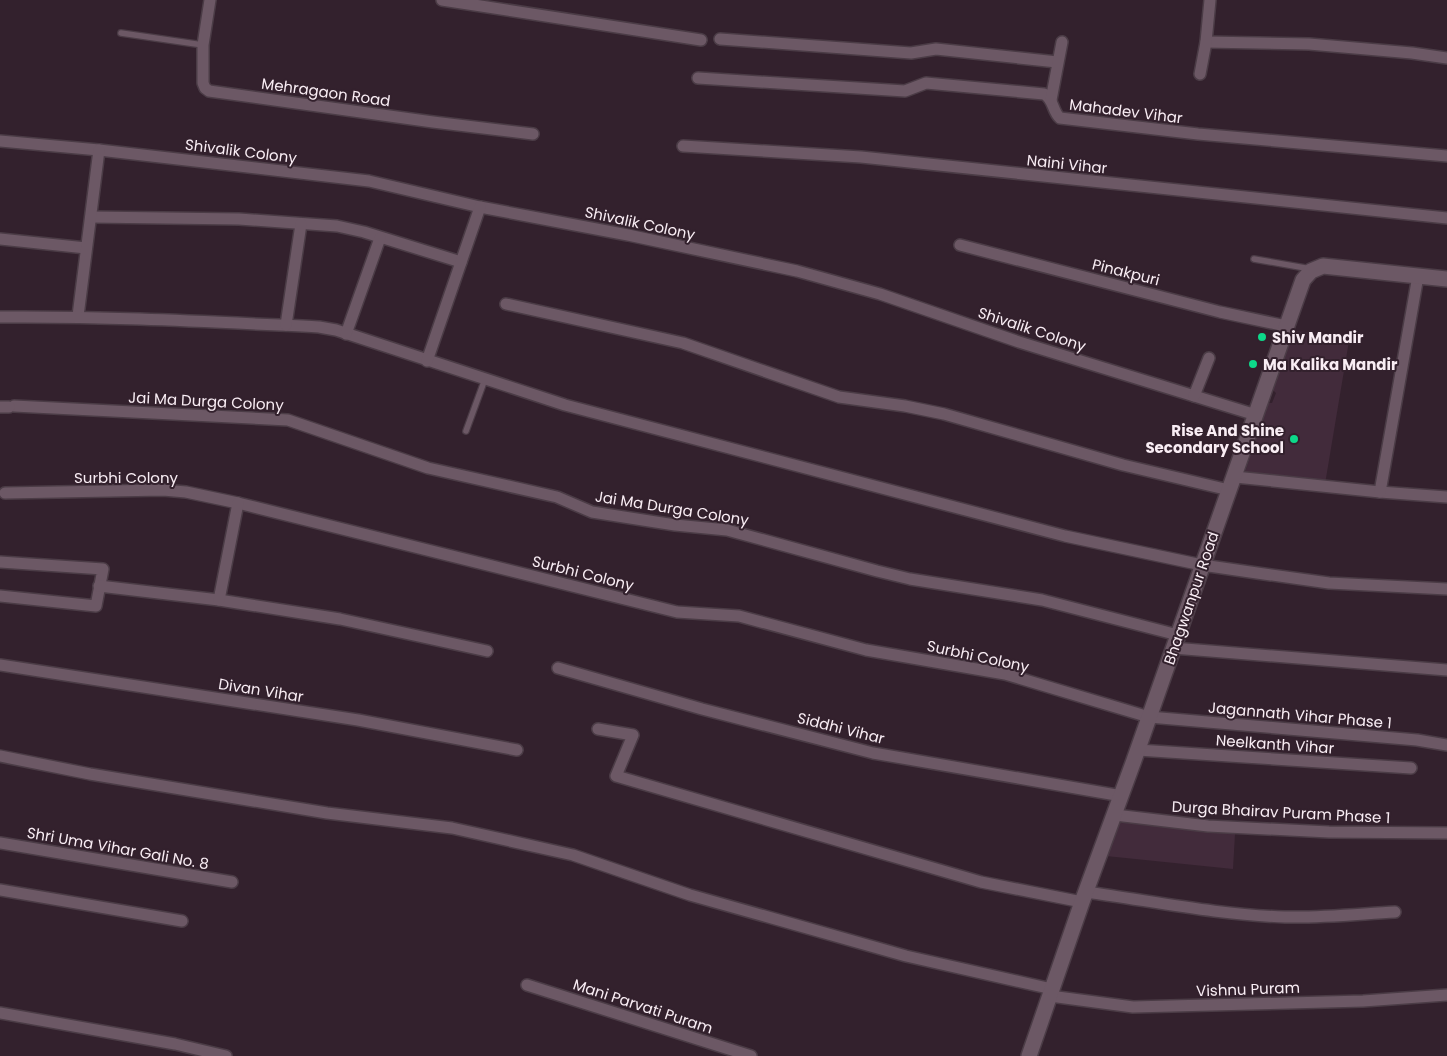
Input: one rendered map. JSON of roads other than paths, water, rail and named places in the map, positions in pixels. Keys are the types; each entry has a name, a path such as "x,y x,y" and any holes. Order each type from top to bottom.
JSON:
{"street":[{"name":"Mehragaon Road","path":"210,0 202,45 202,83 209,91 533,134"},
{"path":"442,0 701,40"},
{"path":"1200,74 1206,42 1210,0"},
{"path":"720,39 911,52 936,49 1057,62"},
{"path":"1051,100 1062,42"},
{"path":"1206,42 1309,44 1447,58"},
{"name":"Mahadev Vihar","path":"698,78 905,91 926,83 1044,94 1051,100 1056,114 1060,118 1198,134 1447,156"},
{"name":"Shivalik Colony","path":"0,141 369,180 480,207 628,235 797,271 880,294 1019,342 1256,415"},
{"name":"Naini Vihar","path":"683,146 861,158 1447,218"},
{"path":"78,316 99,150"},
{"path":"428,361 480,207"},
{"path":"91,217 240,219 337,226 364,232 461,262"},
{"path":"286,326 301,224"},
{"path":"346,334 380,238"},
{"path":"0,239 86,248"},
{"name":"Pinakpuri","path":"960,245 1220,312 1286,326"},
{"path":"1316,269 1323,266 1447,279"},
{"name":"Bhagwanpur Road","path":"1029,1056 1232,484 1286,326 1303,280 1311,271 1316,269"},
{"path":"1380,492 1418,276"},
{"path":"506,304 683,343 839,397 905,406 944,414 1123,465 1232,484 1447,497"},
{"path":"0,317 78,316 319,327 336,330 565,405 1065,536 1202,565 1329,583 1447,590"},
{"path":"1194,396 1209,358"},
{"name":"Jai Ma Durga Colony","path":"8,407 288,420 428,468 557,497 592,512 675,525 727,530 910,579 1042,600 1176,642 1447,670"},
{"name":"Surbhi Colony","path":"5,493 163,490 186,492 238,503 677,612 739,616 866,650 1005,674 1149,717"},
{"path":"219,600 238,503"},
{"path":"0,562 103,569 96,606 0,596"},
{"path":"99,586 219,600 340,619 487,651"},
{"name":"Divan Vihar","path":"0,665 358,720 517,750"},
{"name":"Siddhi Vihar","path":"558,668 702,709 873,753 1122,796"},
{"name":"Jagannath Vihar Phase 1","path":"1149,717 1417,740 1447,745"},
{"path":"598,729 633,735 616,776 981,882 1084,897 1239,914 1314,917 1396,912"},
{"name":"Neelkanth Vihar","path":"1138,750 1411,768"},
{"name":"Vishnu Puram","path":"0,756 100,776 327,813 452,828 574,855 690,895 906,956 1051,992 1132,1007 1363,1001 1447,995"},
{"name":"Durga Bhairav Puram Phase 1","path":"1115,815 1208,826 1329,832 1447,833"},
{"name":"Shri Uma Vihar Gali No. 8","path":"0,843 232,882"},
{"path":"0,890 182,921"},
{"name":"Mani Parvati Puram","path":"527,985 751,1056"},
{"path":"0,1013 175,1044 226,1056"}],"lane":[{"path":"121,32 202,45"},
{"path":"1254,259 1316,269"},
{"path":"466,431 485,379"}],"place":[{"name":"Shiv Mandir","path":"1262,337"},
{"name":"Ma Kalika Mandir","path":"1253,364"},
{"name":"Rise And Shine Secondary School","path":"1294,439"}]}
